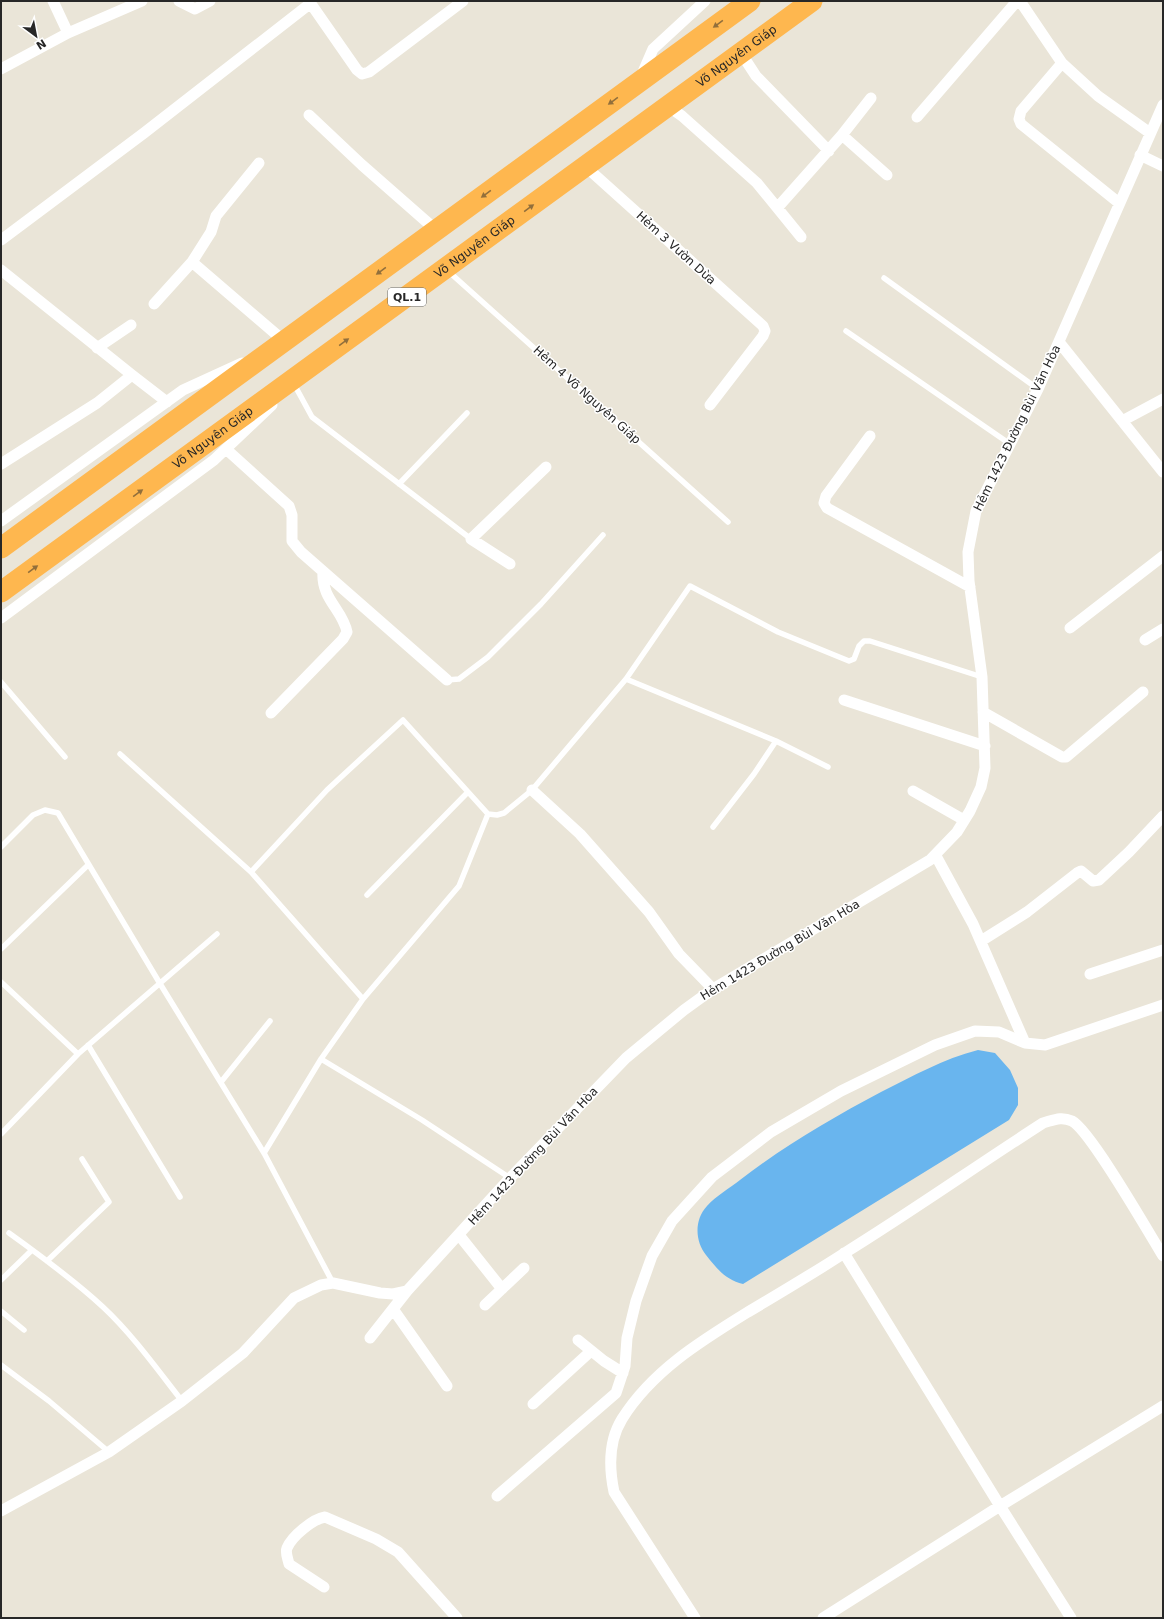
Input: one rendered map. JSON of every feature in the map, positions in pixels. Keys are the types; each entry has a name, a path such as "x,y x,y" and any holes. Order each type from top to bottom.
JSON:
{"highway":[{"path":"1,548 750,1"},
{"name":"Võ Nguyên Giáp","path":"1,592 812,1"}],"street":[{"path":"53,1 68,33"},
{"path":"1,69 68,33 142,1"},
{"path":"179,1 195,9 210,1"},
{"path":"1,240 144,133 310,2 357,70 362,74 369,72 463,1"},
{"path":"639,81 653,49 705,1"},
{"path":"917,117 1019,1 1062,63 1098,96 1150,133"},
{"path":"741,53 756,76 829,151"},
{"path":"1062,63 1020,110 1019,119 1021,124 1119,203"},
{"path":"778,207 829,151 871,98"},
{"name":"Hẻm 1423 Đường Bùi Văn Hòa","path":"370,1338 407,1290 510,1178 626,1058 684,1010 713,989 936,856 957,832 981,787 985,768 982,677 970,587 968,552 976,511 1038,389 1140,154 1163,105"},
{"path":"668,106 682,116 756,183 778,207 801,237"},
{"path":"309,115 362,166 436,230"},
{"path":"842,135 887,175"},
{"path":"1140,154 1163,166"},
{"path":"154,304 192,262 208,238 216,216 259,163"},
{"name":"Hẻm 3 Vườn Dừa","path":"585,166 763,326 765,331 763,336 710,405"},
{"path":"1,521 183,390 281,344 192,262"},
{"path":"1,270 132,376 167,402"},
{"path":"97,348 131,325"},
{"path":"1059,342 1122,421 1162,468"},
{"path":"1,618 208,465 320,360"},
{"path":"1,464 97,403 132,376"},
{"path":"1122,421 1163,399"},
{"path":"870,436 826,496 824,503 827,508 970,587"},
{"path":"226,449 289,506 292,515 292,541 323,572 447,680"},
{"path":"510,564 470,539 546,467"},
{"path":"1070,628 1163,556"},
{"path":"271,713 344,639 348,632 346,625 325,592 322,580 323,572"},
{"path":"1145,640 1163,629"},
{"path":"983,712 1062,758 1066,757 1143,692"},
{"path":"844,700 985,746"},
{"path":"532,790 580,834 649,912 679,954 713,989"},
{"path":"912,791 964,820"},
{"path":"981,941 1027,912 1077,873 1081,871 1085,872 1093,881 1099,880 1129,852 1163,816"},
{"path":"936,856 981,941 1025,1043"},
{"path":"1090,974 1163,950"},
{"path":"497,1496 616,1393 623,1373 627,1338 636,1302 652,1256 672,1221 712,1177 771,1132 841,1091 935,1045 975,1031 999,1032 1025,1043 1045,1045 1163,1005"},
{"path":"695,1618 614,1492 610,1470 613,1442 622,1420 644,1391 666,1369 697,1343 844,1253 1043,1123 1062,1117 1074,1122 1094,1146 1163,1256"},
{"path":"459,1235 502,1289"},
{"path":"844,1253 1071,1618"},
{"path":"485,1305 524,1268"},
{"path":"1,1511 109,1452 182,1401 244,1353 294,1298 321,1285 333,1283 380,1293 393,1294 407,1290"},
{"path":"393,1309 447,1386"},
{"path":"578,1340 623,1373"},
{"path":"533,1404 591,1351"},
{"path":"823,1618 1000,1506 1163,1406"},
{"path":"324,1587 289,1564 287,1556 288,1548 303,1529 317,1519 325,1517 376,1539 398,1552 457,1618"}],"lane":[{"name":"Hẻm 4 Võ Nguyên Giáp","path":"445,269 728,522"},
{"path":"884,278 1038,389"},
{"path":"846,330 1010,444"},
{"path":"294,384 312,417 470,539"},
{"path":"399,484 468,413"},
{"path":"447,680 459,679 488,657 541,604 603,535"},
{"path":"251,872 327,790 403,720 467,793 488,814 497,815 504,813 532,790 626,679 690,586 778,632 849,661 854,659 859,646 864,641 870,641 982,677"},
{"path":"626,679 776,741 828,767"},
{"path":"1,682 66,757"},
{"path":"713,827 754,774 776,741"},
{"path":"120,754 251,872 363,999"},
{"path":"367,895 467,793"},
{"path":"1,847 33,815 45,810 58,813 159,982 264,1152 333,1283"},
{"path":"264,1152 321,1059 363,999 459,886 488,814"},
{"path":"1,949 88,865"},
{"path":"1,1134 78,1054 216,934"},
{"path":"1,982 78,1054"},
{"path":"221,1082 270,1021"},
{"path":"88,1045 180,1197"},
{"path":"321,1059 422,1120 510,1178"},
{"path":"47,1261 109,1202 82,1159"},
{"path":"9,1233 47,1261 102,1306 119,1324 182,1401"},
{"path":"1,1280 32,1250"},
{"path":"1,1310 24,1330"},
{"path":"1,1365 49,1401 109,1452"}],"water":[{"path":"978,1050 995,1053 1010,1070 1018,1088 1018,1105 1009,1120 743,1284 727,1277 706,1255 702,1249 698,1237 698,1224 707,1206 719,1195 774,1156 844,1112 928,1068"}]}
